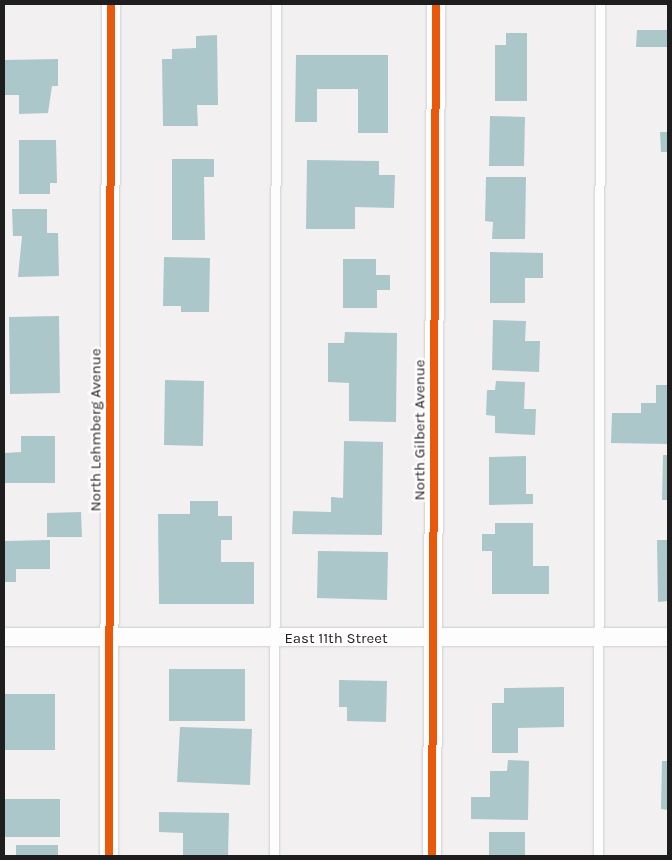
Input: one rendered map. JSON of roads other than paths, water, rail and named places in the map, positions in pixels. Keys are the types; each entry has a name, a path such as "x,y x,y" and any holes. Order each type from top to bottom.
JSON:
{"street":[{"name":"North Lehmberg Avenue","path":"109,856 111,4"},
{"name":"North Gilbert Avenue","path":"432,856 436,4"},
{"name":"East 11th Street","path":"4,638 433,640 668,637"}],"lane":[{"path":"274,856 276,4"},
{"path":"598,856 600,4"}]}
